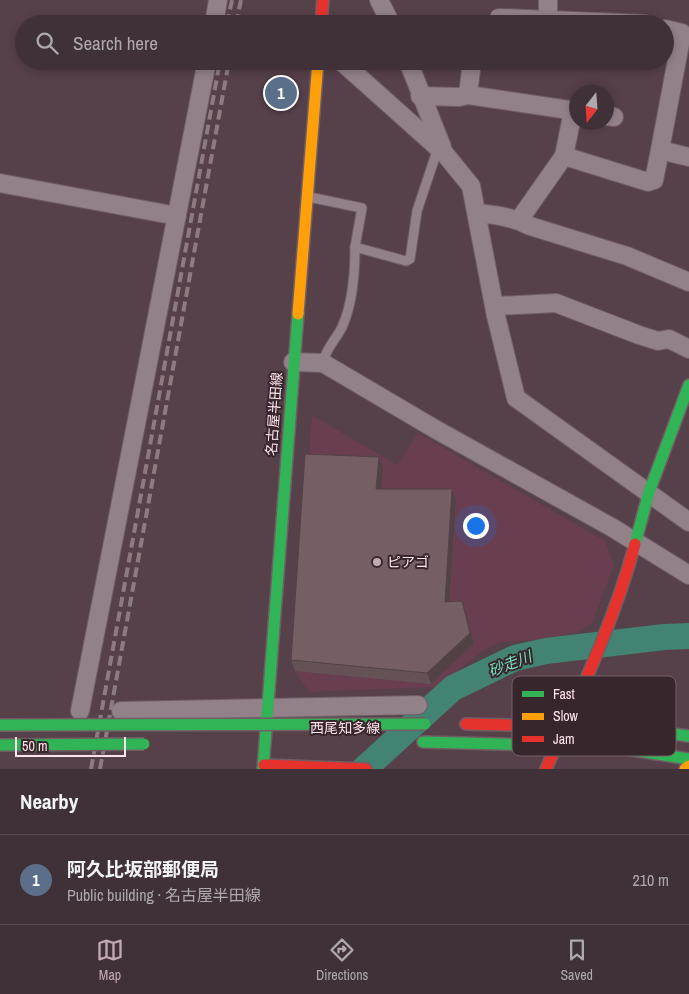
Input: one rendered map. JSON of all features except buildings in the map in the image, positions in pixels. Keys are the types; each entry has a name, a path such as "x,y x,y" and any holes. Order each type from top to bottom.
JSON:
{"main road":[{"path":"321,15 322,0"},
{"name":"名古屋半田線","path":"264,767 293,362 317,70"},
{"path":"588,676 607,629 636,544 649,492 684,411 689,385"},
{"name":"西尾知多線","path":"0,726 429,724"},
{"path":"453,724 512,725"},
{"path":"676,734 689,736"},
{"path":"418,742 512,743"},
{"path":"256,743 276,743"},
{"path":"0,745 158,744"},
{"path":"546,769 552,756"},
{"path":"666,756 689,760"},
{"path":"686,769 689,766"},
{"path":"264,767 352,767 366,769"}],"street":[{"path":"216,15 218,0"},
{"path":"379,0 386,15"},
{"path":"548,0 548,15"},
{"path":"674,62 679,30"},
{"path":"0,712 87,711 205,70"},
{"path":"351,70 443,153 471,186 516,398 689,522"},
{"path":"411,70 443,153"},
{"path":"468,95 471,70"},
{"path":"564,156 648,182 654,180 673,70"},
{"path":"420,96 459,97 468,95 569,110"},
{"path":"519,220 564,156 570,130"},
{"path":"660,150 689,157"},
{"path":"0,183 177,216"},
{"path":"477,213 519,220 530,226 628,256 689,282"},
{"path":"496,306 556,303 639,335 658,341 669,339 689,349"},
{"path":"293,362 323,363 435,429 613,528 636,544 689,575"},
{"path":"118,712 418,705"}],"lane":[{"path":"355,246 406,261 410,259 417,211 435,157 443,153"},
{"path":"306,196 362,208 355,246 354,275 343,324 326,350 323,363"}],"shaded area":[{"path":"312,415 397,465 418,433 605,541 614,565 592,623 577,633 533,640 500,642 481,652 438,687 309,692 295,671"}],"waterway":[{"name":"砂走川","path":"364,769 453,688 515,658 546,651 664,637 689,636"}],"railway":[{"path":"229,15 232,0"},
{"path":"238,15 241,0"},
{"path":"91,769 218,70"},
{"path":"100,769 227,70"}],"traffic: fast":[{"path":"263,769 298,314"},
{"path":"635,544 649,492 689,385"},
{"path":"0,725 425,724"},
{"path":"676,734 689,736"},
{"path":"423,742 512,744"},
{"path":"0,745 144,744"},
{"path":"670,756 689,759"}],"traffic: slow":[{"path":"298,314 317,70"},
{"path":"685,769 689,766"}],"traffic: jam":[{"path":"322,15 323,0"},
{"path":"587,676 617,602 635,544"},
{"path":"466,724 512,725"},
{"path":"546,769 552,756"},
{"path":"264,765 366,769"}],"place":[{"name":"阿久比坂部郵便局","path":"281,93"},
{"name":"ピアゴ","path":"377,562"}]}
